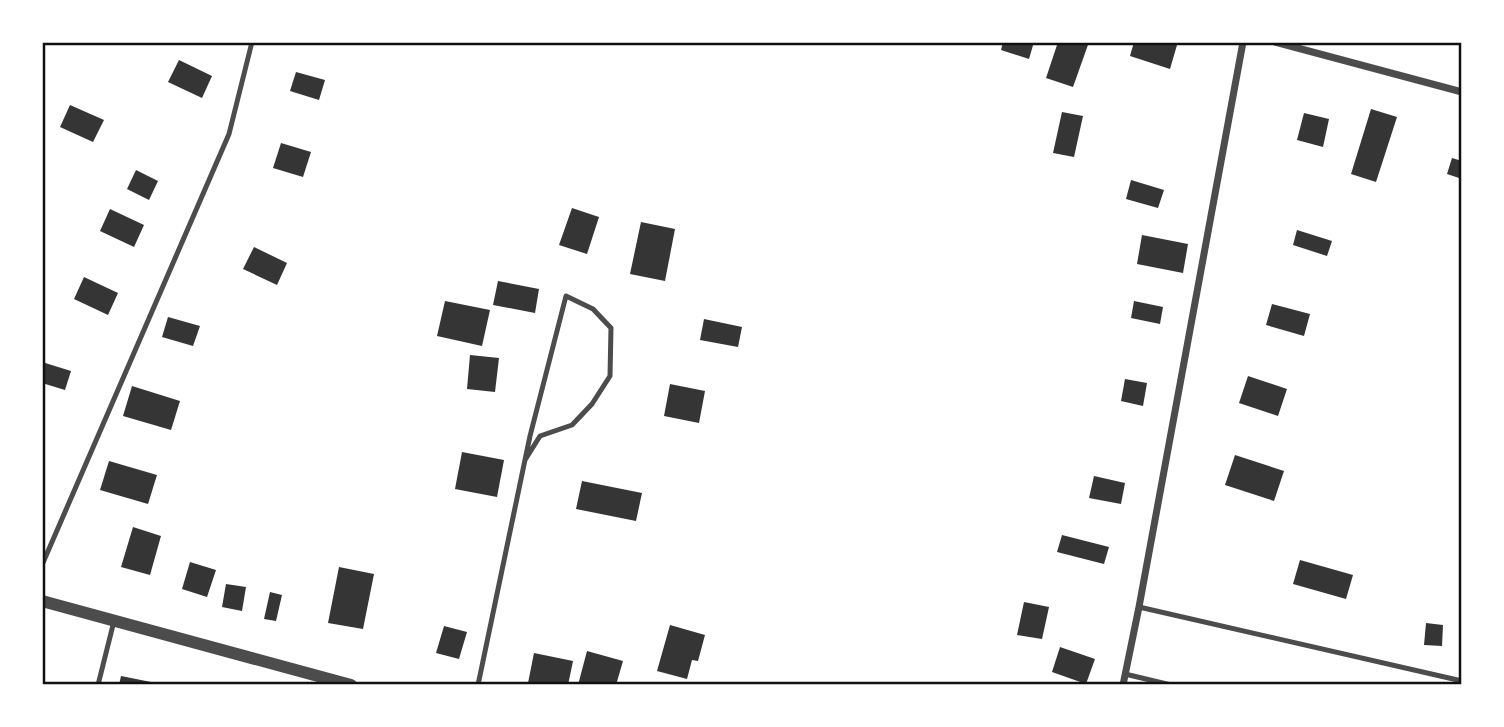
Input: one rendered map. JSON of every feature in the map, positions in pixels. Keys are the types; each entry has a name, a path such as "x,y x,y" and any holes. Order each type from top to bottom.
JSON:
{"street":[{"path":"1123,685 1243,42"},
{"path":"1275,42 1462,92"},
{"path":"42,601 351,685"}],"lane":[{"path":"42,565 229,135 252,42"},
{"path":"478,685 530,436 566,296 593,309 611,328 610,376 592,404 572,425 540,436 525,460"},
{"path":"1139,607 1462,681"},
{"path":"98,685 114,621"},
{"path":"1125,674 1171,685"}],"building":[{"path":"1003,42 1034,42 1029,59 1001,50"},
{"path":"1058,42 1089,42 1073,87 1046,78"},
{"path":"1134,42 1166,42 1177,45 1170,69 1130,56"},
{"path":"179,60 212,76 202,98 168,82"},
{"path":"296,72 325,80 319,100 290,91"},
{"path":"70,105 104,120 93,142 60,127"},
{"path":"1371,109 1397,117 1376,182 1351,174"},
{"path":"1062,112 1083,116 1074,157 1053,153"},
{"path":"1304,113 1329,119 1323,147 1297,140"},
{"path":"281,143 311,152 303,177 273,168"},
{"path":"1452,158 1462,161 1462,179 1447,174"},
{"path":"136,170 158,181 149,200 127,189"},
{"path":"1131,180 1164,190 1158,208 1126,199"},
{"path":"572,208 599,217 587,254 559,245"},
{"path":"110,209 144,225 134,247 100,231"},
{"path":"641,222 675,229 665,281 630,274"},
{"path":"1297,230 1332,241 1327,256 1293,245"},
{"path":"1142,235 1188,244 1183,273 1137,264"},
{"path":"254,247 287,263 277,285 243,269"},
{"path":"84,277 118,293 108,315 74,299"},
{"path":"498,281 539,289 535,313 493,305"},
{"path":"445,301 490,310 482,346 437,336"},
{"path":"1134,301 1163,307 1160,324 1131,318"},
{"path":"1272,304 1310,314 1304,336 1266,325"},
{"path":"168,317 200,326 193,346 162,337"},
{"path":"704,319 742,327 738,347 700,340"},
{"path":"470,355 499,358 495,392 467,389"},
{"path":"42,362 71,371 65,390 42,383"},
{"path":"1248,376 1287,389 1278,416 1239,403"},
{"path":"1125,379 1147,383 1143,406 1121,401"},
{"path":"670,384 705,391 699,423 664,416"},
{"path":"132,386 180,401 171,430 123,416"},
{"path":"462,452 504,460 497,497 455,489"},
{"path":"1235,455 1284,471 1274,501 1225,485"},
{"path":"109,461 157,475 148,504 100,490"},
{"path":"1094,476 1125,483 1121,504 1089,498"},
{"path":"582,481 642,493 636,521 576,509"},
{"path":"133,527 161,536 150,575 121,567"},
{"path":"1062,535 1109,547 1104,564 1057,552"},
{"path":"1300,560 1353,575 1346,599 1293,584"},
{"path":"190,562 216,570 207,597 182,589"},
{"path":"339,567 374,574 363,629 328,623"},
{"path":"226,584 246,587 242,611 222,607"},
{"path":"270,592 282,595 276,621 264,619"},
{"path":"1024,602 1049,607 1042,639 1017,635"},
{"path":"1426,623 1443,625 1442,646 1424,645"},
{"path":"670,625 705,635 698,661 692,660 687,679 657,671"},
{"path":"444,626 467,632 459,659 436,653"},
{"path":"1060,647 1095,659 1086,684 1052,672"},
{"path":"587,651 623,661 616,685 578,685"},
{"path":"534,653 573,661 568,685 528,683"},
{"path":"121,676 161,684 161,685 119,685"}]}
